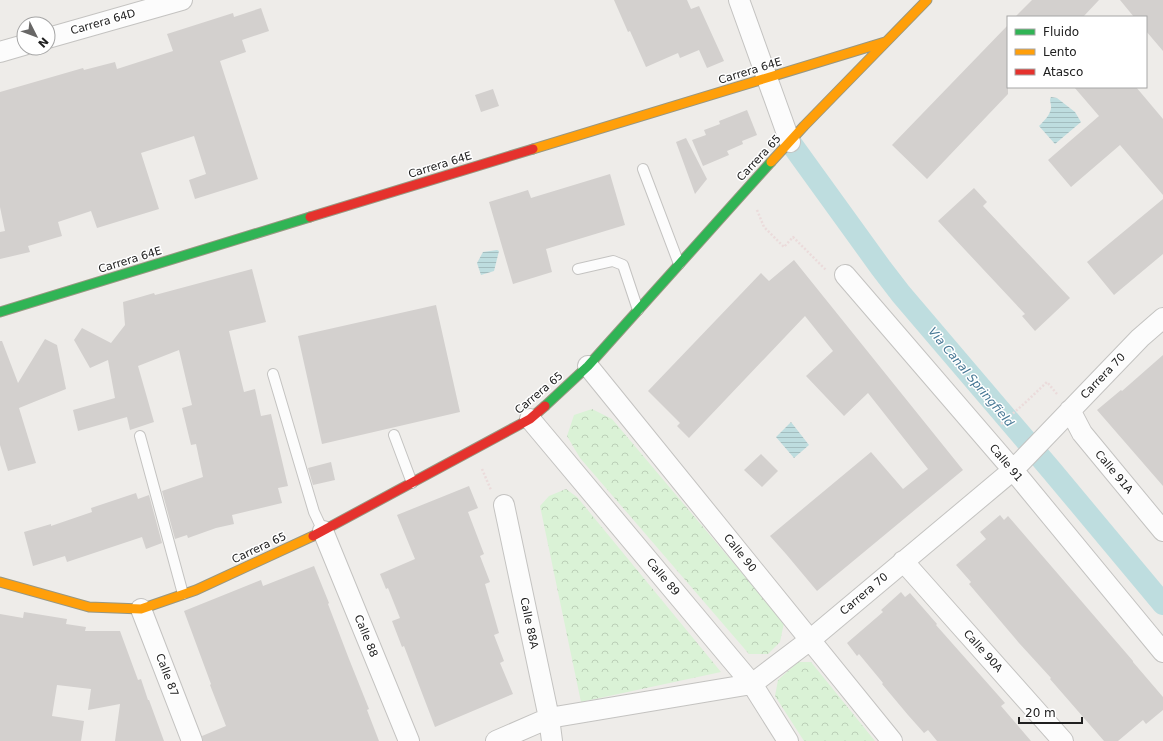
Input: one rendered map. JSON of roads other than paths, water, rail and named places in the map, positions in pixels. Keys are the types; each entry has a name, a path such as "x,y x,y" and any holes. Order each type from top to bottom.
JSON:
{"street":[{"name":"Carrera 64D","path":"56,36 182,0"},
{"path":"739,0 790,142"},
{"name":"Carrera 65","path":"0,582 89,607 141,609 196,590 323,531 530,419 588,366 748,186 927,0"},
{"name":"Carrera 64E","path":"0,312 886,42"},
{"path":"0,52 16,47"},
{"name":"Calle 91","path":"845,275 1013,470 1163,652"},
{"name":"Carrera 70","path":"496,741 549,718 752,684 810,640 1013,470 1140,338 1163,318"},
{"name":"Calle 90","path":"588,366 892,741"},
{"name":"Calle 91A","path":"1070,410 1082,432 1163,531"},
{"name":"Calle 89","path":"530,419 752,684 788,741"},
{"name":"Calle 88A","path":"504,505 549,718 552,741"},
{"name":"Calle 88","path":"323,531 409,741"},
{"name":"Calle 90A","path":"903,561 1063,741"},
{"name":"Calle 87","path":"141,609 192,741"}],"lane":[{"path":"643,169 679,264"},
{"path":"578,269 612,261 623,265 638,310"},
{"path":"273,374 314,512 323,531"},
{"path":"394,435 412,483"},
{"path":"140,436 183,594"}],"water":[{"path":"1051,97 1057,98 1075,112 1081,122 1055,144 1039,126 1047,117 1051,109"},
{"path":"499,251 494,271 481,275 477,263 483,252"},
{"path":"791,422 809,445 794,458 776,437"}],"waterway":[{"name":"Via Canal Springfield","path":"790,142 901,294 1163,604"}]}
